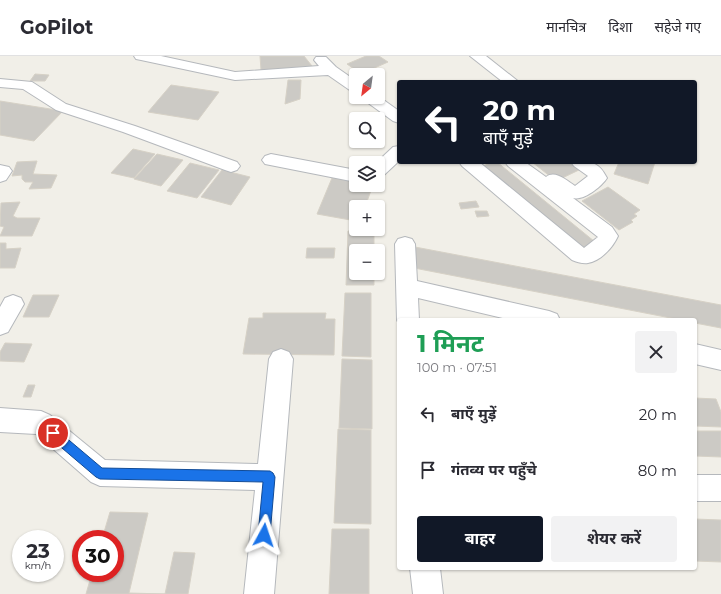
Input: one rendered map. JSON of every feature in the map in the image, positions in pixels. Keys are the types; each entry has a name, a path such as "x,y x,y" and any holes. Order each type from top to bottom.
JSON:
{"street":[{"path":"141,56 235,76 331,70"},
{"path":"316,56 331,70 349,83"},
{"path":"477,56 509,80"},
{"path":"0,83 27,85 61,107 231,166"},
{"path":"379,104 397,117"},
{"path":"385,165 397,154"},
{"path":"271,160 349,175"},
{"path":"470,164 579,255 587,256 604,243 608,236 605,232 517,164"},
{"path":"531,164 574,193 577,193 598,178 596,172 583,164"},
{"path":"0,171 3,171 0,176"},
{"path":"405,244 408,318"},
{"path":"406,287 540,318"},
{"path":"0,326 13,304"},
{"path":"697,354 721,360"},
{"path":"259,594 281,360"},
{"path":"0,420 41,423 100,473 270,477"},
{"path":"697,488 721,488"},
{"path":"425,570 428,594"}],"building":[{"path":"260,56 304,56 312,66 261,70"},
{"path":"366,56 379,56 388,62 374,68 353,68 347,64"},
{"path":"35,74 49,75 45,81 30,81"},
{"path":"288,80 301,80 300,99 285,104"},
{"path":"171,85 219,92 198,120 148,112"},
{"path":"0,101 63,111 34,141 0,135"},
{"path":"133,149 155,154 134,178 111,173"},
{"path":"157,154 183,160 161,186 134,179"},
{"path":"37,161 33,174 57,175 51,188 29,189 33,182 25,182 22,179 22,175 12,176 17,162"},
{"path":"190,163 219,170 197,198 167,191"},
{"path":"488,164 499,164 600,246 584,255 479,168"},
{"path":"535,164 575,164 581,169 556,181"},
{"path":"618,164 654,164 648,184 614,174"},
{"path":"222,170 250,177 231,205 201,197"},
{"path":"332,178 349,181 349,192 370,192 368,200 349,200 349,220 317,214"},
{"path":"608,187 640,210 634,214 637,216 631,220 633,222 619,230 582,201"},
{"path":"476,201 479,207 461,209 459,203"},
{"path":"20,202 13,216 17,218 40,218 32,236 0,236 4,227 0,226 1,203"},
{"path":"475,211 487,211 489,216 477,217"},
{"path":"348,231 349,236 374,236 374,244 349,244 349,280 374,280 374,285 346,285"},
{"path":"0,243 6,243 6,249 21,248 15,268 0,268"},
{"path":"415,247 721,305 721,328 697,323 697,318 671,318 409,267"},
{"path":"307,248 335,248 334,258 306,258"},
{"path":"345,293 371,293 371,357 342,356"},
{"path":"33,295 59,295 49,317 23,317"},
{"path":"263,313 326,313 325,319 335,319 334,355 243,354 249,318 263,318"},
{"path":"5,343 32,344 24,362 0,361 0,352"},
{"path":"342,359 372,360 372,429 339,428"},
{"path":"28,385 35,385 31,397 23,397"},
{"path":"697,398 716,399 721,412 721,427 697,426"},
{"path":"338,429 371,430 371,524 334,523"},
{"path":"697,431 721,431 721,457 697,456"},
{"path":"110,512 148,513 129,593 165,594 86,594 89,582 124,582 124,530 105,530"},
{"path":"697,519 721,520 721,562 697,561"},
{"path":"332,529 369,529 369,594 329,594"},
{"path":"174,552 195,553 188,594 165,594"}],"route":[{"path":"53,433 100,473 270,477 264,535"}]}
